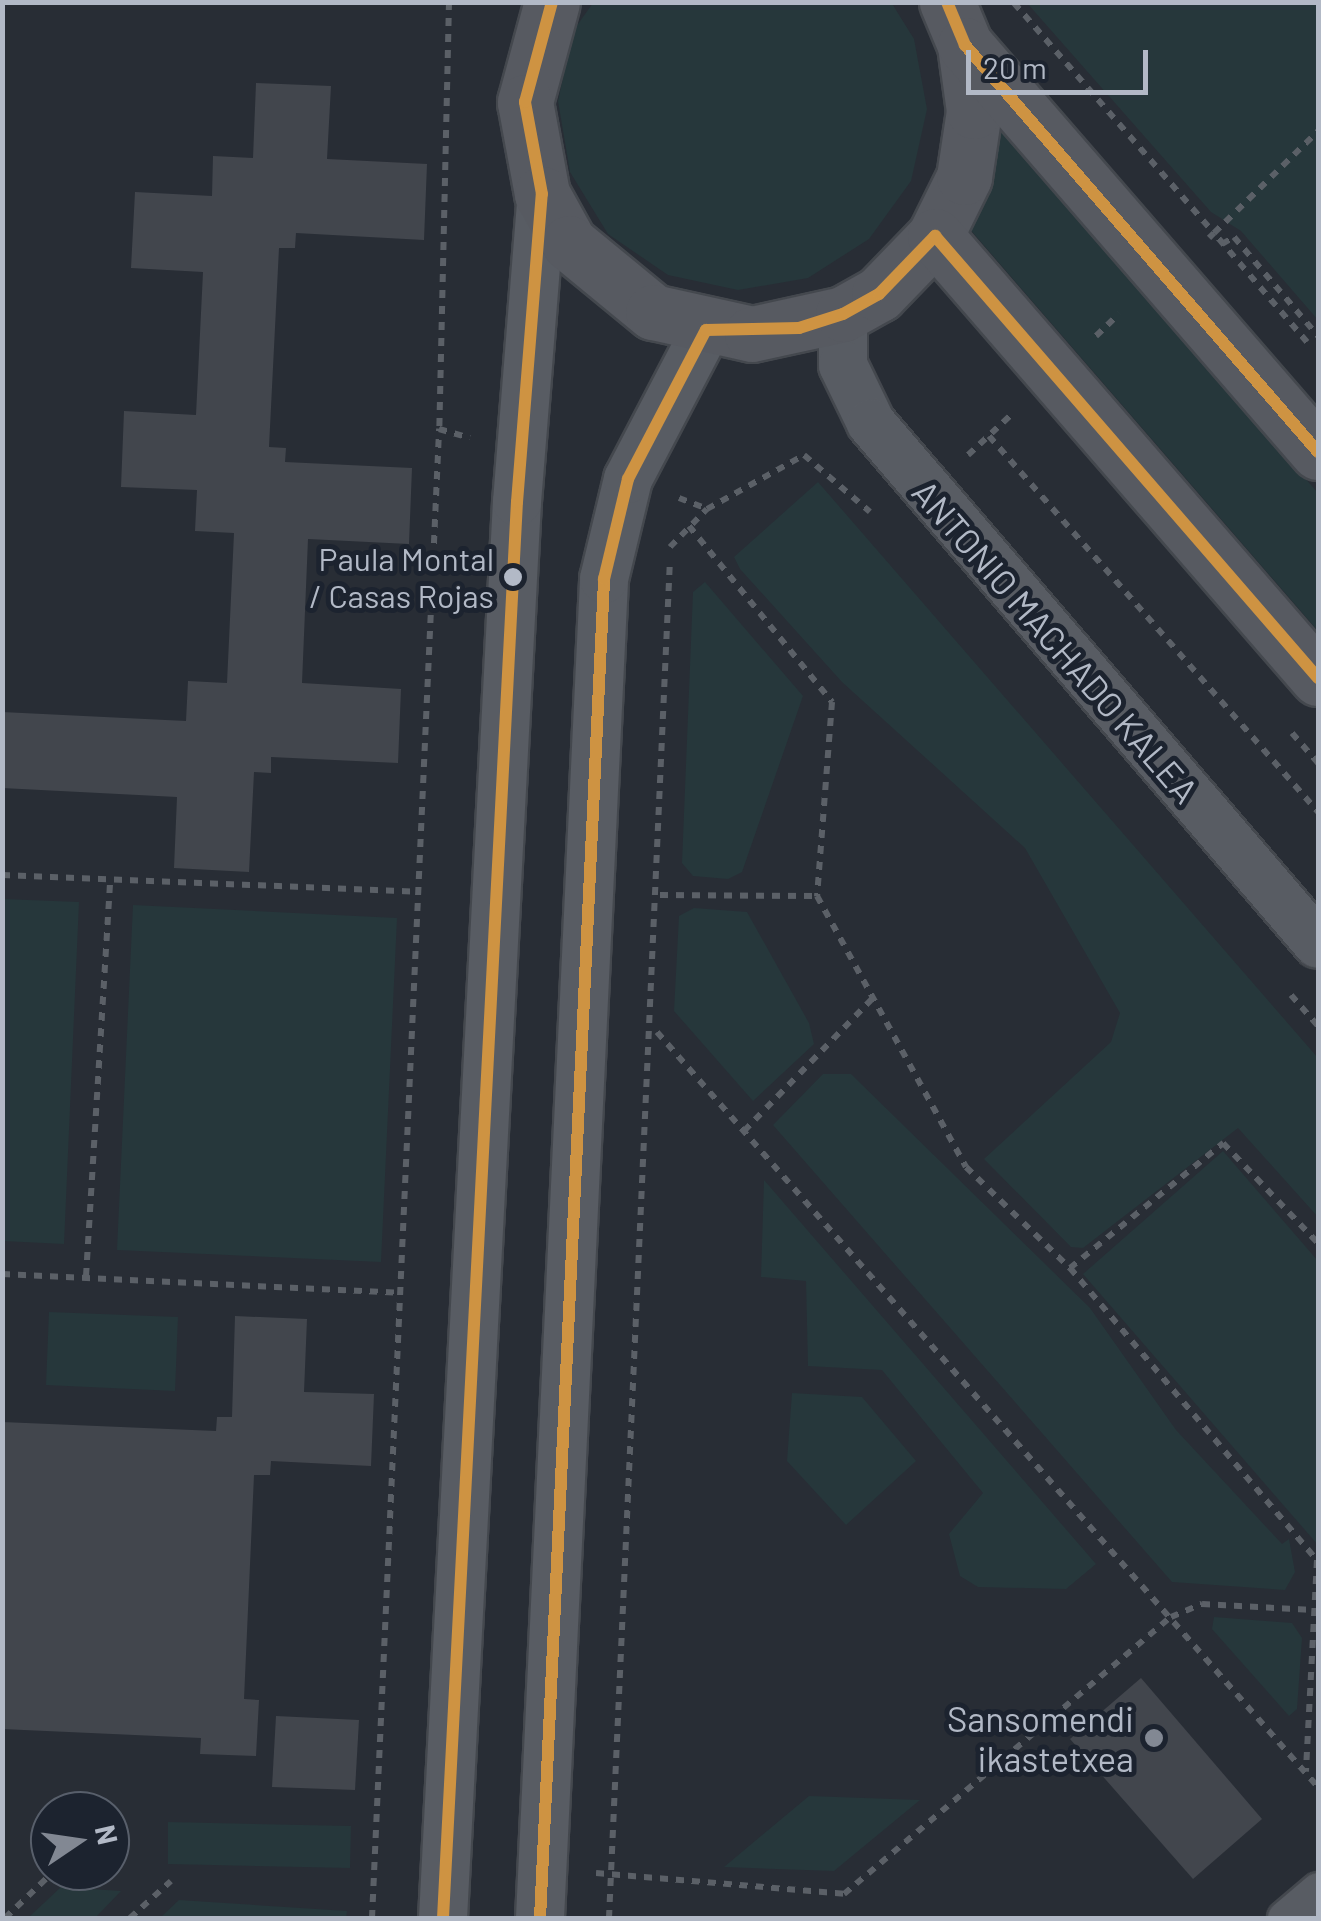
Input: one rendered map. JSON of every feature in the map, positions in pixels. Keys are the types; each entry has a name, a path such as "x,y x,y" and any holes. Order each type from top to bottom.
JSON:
{"main road":[{"path":"548,5 525,102 542,194 568,243 607,283 706,330 799,328 843,314 879,294 936,236 964,177 974,111 956,24"},
{"path":"956,24 1318,452"},
{"path":"936,236 1318,678"}],"street":[{"path":"444,1918 517,502 542,194"},
{"name":"ANTONIO MACHADO KALEA","path":"843,314 843,365 871,423 1318,944"},
{"path":"540,1918 604,579 628,479 706,330"},
{"path":"1285,1918 1318,1890"}],"path":[{"path":"1014,2 1318,355"},
{"path":"1214,233 1318,132"},
{"path":"372,1918 440,429"},
{"path":"989,436 1318,812"},
{"path":"609,1918 656,1030 670,546 707,508"},
{"path":"690,526 832,702 816,896 966,1167 1070,1268 1318,1560 1306,1772"},
{"path":"2,875 418,892"},
{"path":"86,1276 110,880"},
{"path":"660,895 816,896"},
{"path":"744,1131 872,998"},
{"path":"656,1030 1318,1787"},
{"path":"1070,1268 1223,1142 1318,1243"},
{"path":"2,1274 400,1293"},
{"path":"542,1869 844,1894 1171,1618 1202,1604 1314,1610"},
{"path":"374,1860 446,1864"},
{"path":"130,1918 170,1880"},
{"path":"5,1918 33,1891"}],"shaded area":[{"path":"891,2 914,39 927,109 911,181 869,239 808,278 738,290 668,275 608,234 570,172 558,101 573,31 593,3"},
{"path":"1027,3 1318,3 1318,320 1241,231 1211,212"},
{"path":"1001,130 1318,493 1318,631 968,227"},
{"path":"818,482 1318,1058 1318,1217 1238,1128 1083,1248 1071,1247 984,1159 1111,1042 1120,1013 1025,848 842,682 740,569 734,557"},
{"path":"705,582 803,696 742,872 728,879 693,876 682,863 693,592"},
{"path":"3,899 79,902 64,1244 3,1241"},
{"path":"133,905 397,918 381,1262 117,1250"},
{"path":"694,908 747,912 809,1023 814,1044 753,1101 674,1011 679,916"},
{"path":"823,1074 851,1074 1090,1308 1176,1430 1282,1544 1289,1539 1295,1572 1285,1590 1172,1582 773,1125"},
{"path":"1223,1151 1318,1261 1318,1545 1083,1274"},
{"path":"764,1180 1096,1564 1066,1589 978,1587 960,1576 949,1534 983,1493 882,1370 808,1366 806,1281 761,1277"},
{"path":"49,1312 178,1317 175,1391 46,1385"},
{"path":"792,1393 862,1397 916,1461 846,1525 787,1461"},
{"path":"1214,1617 1292,1623 1302,1638 1297,1709 1289,1716 1212,1629"},
{"path":"809,1796 920,1800 834,1871 724,1867"},
{"path":"168,1822 351,1826 350,1868 168,1864"},
{"path":"57,1891 121,1891 95,1918 28,1918"},
{"path":"179,1900 347,1911 346,1918 160,1918"}],"building":[{"path":"256,83 331,86 327,159 427,164 424,240 296,233 295,248 279,248 269,447 286,448 285,462 412,468 409,544 308,539 302,683 401,689 398,763 271,757 271,773 254,772 249,872 174,868 177,797 2,788 2,712 186,721 188,681 227,683 234,533 195,531 197,490 121,487 124,411 196,415 203,272 131,268 135,192 212,196 213,156 253,158"},
{"path":"235,1316 307,1319 304,1392 374,1394 371,1466 271,1461 270,1475 254,1475 244,1699 259,1700 256,1756 200,1754 201,1738 2,1729 2,1422 216,1431 217,1417 232,1417"},
{"path":"1141,1678 1262,1819 1193,1879 1070,1739"},
{"path":"276,1716 359,1720 355,1790 272,1787"}],"transit line":[{"path":"443,1918 517,502 542,194 525,102 552,2"},
{"path":"947,2 965,45 1318,452"},
{"path":"540,1918 604,579 628,479 706,330 799,328 843,314 879,294 935,236 1318,678"}],"place":[{"name":"Paula Montal / Casas Rojas","path":"513,577"},
{"name":"Sansomendi ikastetxea","path":"1154,1738"}]}
